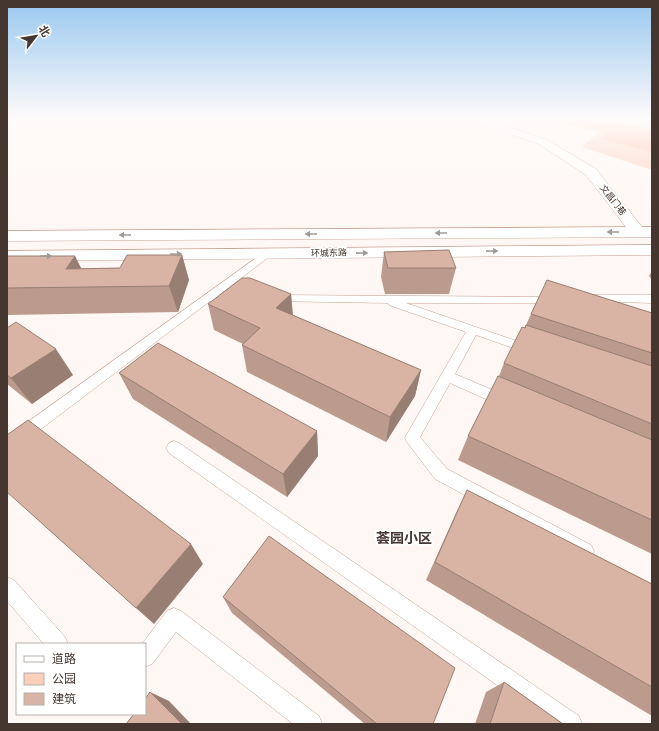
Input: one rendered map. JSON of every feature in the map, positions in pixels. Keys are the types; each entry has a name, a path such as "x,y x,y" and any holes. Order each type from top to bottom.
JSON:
{"main road":[{"name":"文昌门巷","path":"562,154 591,172 645,232"},
{"name":"环城东路","path":"7,236 645,232"},
{"name":"环城东路","path":"7,256 652,250"}],"lane":[{"path":"7,446 266,254"},
{"path":"206,298 244,298"},
{"path":"260,298 652,299"},
{"path":"384,299 540,354"},
{"path":"473,330 412,438 441,474 596,556"},
{"path":"447,376 518,407"},
{"path":"174,448 571,724"},
{"path":"7,587 57,643"},
{"path":"146,656 174,618 311,724"}],"green space":[{"path":"604,154 652,154 652,170"}],"building":[{"path":"449,250 456,268 388,268 384,252"},
{"path":"127,255 182,255 169,286 7,288 7,256 75,256 66,269 120,268"},
{"path":"242,278 250,278 291,294 276,308 421,370 390,417 242,345 260,328 208,304"},
{"path":"547,280 652,313 652,353 531,314"},
{"path":"16,322 56,349 11,378 7,375 7,328"},
{"path":"526,325 652,366 652,424 504,363 522,327 525,328"},
{"path":"158,343 317,431 283,474 119,373"},
{"path":"498,376 652,440 652,520 468,436"},
{"path":"28,420 191,544 136,608 7,492 7,435"},
{"path":"467,490 652,584 652,687 435,562"},
{"path":"269,536 455,668 433,724 377,724 223,597"},
{"path":"504,682 563,724 490,724"},
{"path":"150,692 182,724 126,724 133,715 146,715 146,698"}],"district":[{"name":"荟园小区","path":"404,538"}]}
